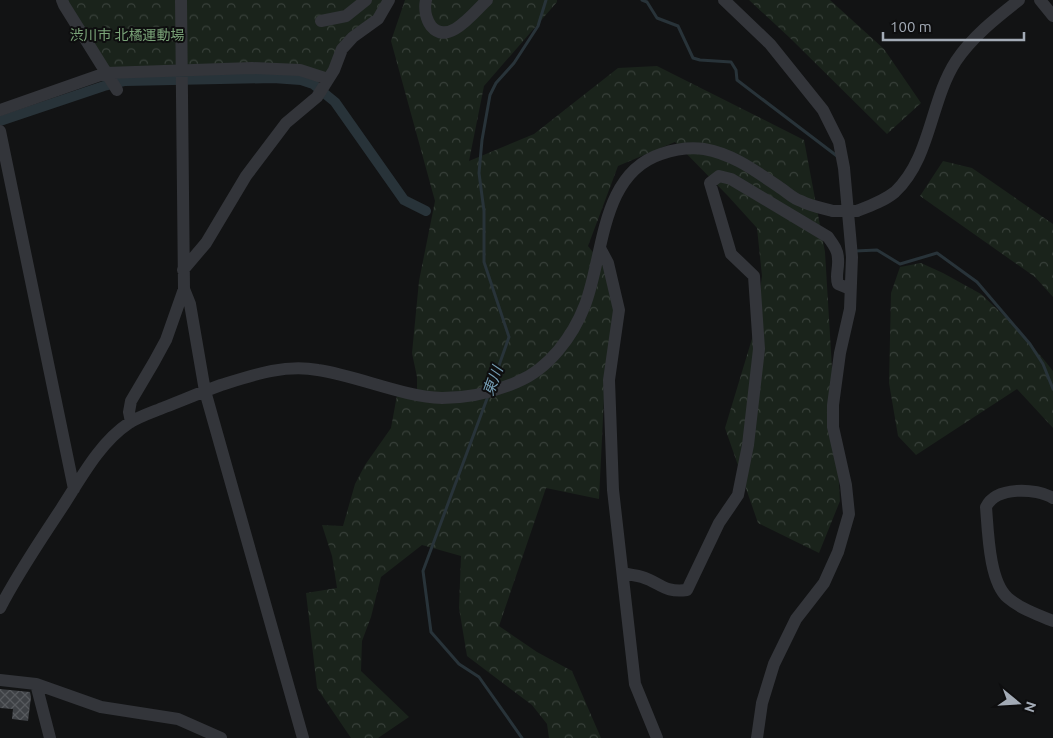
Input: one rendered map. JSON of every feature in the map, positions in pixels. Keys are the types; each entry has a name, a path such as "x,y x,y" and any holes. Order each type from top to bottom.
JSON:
{"street":[{"path":"62,0 116,90"},
{"path":"182,0 184,289 190,304 205,391 303,738"},
{"path":"321,21 346,16 366,0"},
{"path":"183,270 206,243 246,176 286,123 317,97 334,70 342,49 353,37 378,19 389,0"},
{"path":"426,0 427,21 435,31 444,34 456,29 487,0"},
{"path":"724,0 770,44 823,110 839,142 844,168 851,247 850,309 840,353 833,405 833,427 846,485 849,514 838,552 824,583 796,619 774,664 762,704 757,738"},
{"path":"0,608 22,568 74,489 105,446 117,432 131,422 205,391 253,374 280,369 302,368 319,370 409,393 441,398 471,396 522,380 549,360 578,322 586,304 608,216 621,186 631,173 655,156 690,147 723,154 744,164 801,201 833,211 858,211 876,204 894,192 905,180 920,154 945,83 956,61 991,22 1019,0"},
{"path":"1040,0 1053,16"},
{"path":"0,110 106,73 252,68 300,70 327,82"},
{"path":"1,136 74,489"},
{"path":"623,574 643,578 666,590 687,590 719,523 738,495 748,445 759,349 754,276 731,254 710,183 719,176 731,179 828,236 836,247 838,259 836,279 838,284 850,289"},
{"path":"600,248 608,264 619,310 609,380 613,490 635,684 657,738"},
{"path":"131,422 129,412 130,401 166,340 184,289"},
{"path":"1053,498 1027,490 1014,491 992,499 986,507 993,569 999,586 1009,598 1028,610 1053,621"},
{"path":"0,680 36,684 101,707 178,719 221,738"},
{"path":"36,684 50,738"}],"green space":[{"name":"渋川市 北橘運動場","path":"65,0 384,0 381,8 329,72 108,69"},
{"path":"405,0 557,0 484,86 469,161 534,134 618,68 657,66 804,140 825,252 840,501 819,553 758,523 725,428 754,332 762,276 757,228 675,142 618,166 588,246 608,271 617,310 605,378 599,499 546,488 499,626 537,652 572,671 601,738 549,738 547,724 532,705 467,656 459,608 461,556 422,545 381,577 371,617 362,641 361,671 409,717 378,738 351,738 317,688 306,593 337,588 332,556 322,525 343,526 355,484 365,465 391,428 397,395 442,404 417,390 417,377 412,353 419,281 435,201 391,41"},
{"path":"749,0 830,0 884,49 921,103 887,134"},
{"path":"943,161 972,168 1053,224 1053,297 1035,277 920,196"},
{"path":"921,263 981,294 1015,326 1053,371 1053,428 1017,389 916,455 898,436 889,383 891,293 900,267"}],"building":[{"path":"0,689 30,692 28,721 12,719 13,709 0,708"}],"waterway":[{"name":"東川","path":"491,388 509,337 484,262 484,211 479,173 482,140 490,95 496,83 514,63 538,26 546,0"},
{"path":"642,0 647,2 657,18 678,26 693,58 731,62 736,70 737,80 837,156"},
{"path":"0,121 104,86 125,81 273,78 301,80 313,84 335,102 404,200 426,211"},
{"path":"855,251 877,250 900,264 937,253 977,282 1030,344 1043,364 1053,389"},
{"name":"東川","path":"488,396 423,571 431,632 459,664 479,677 522,738"}]}
